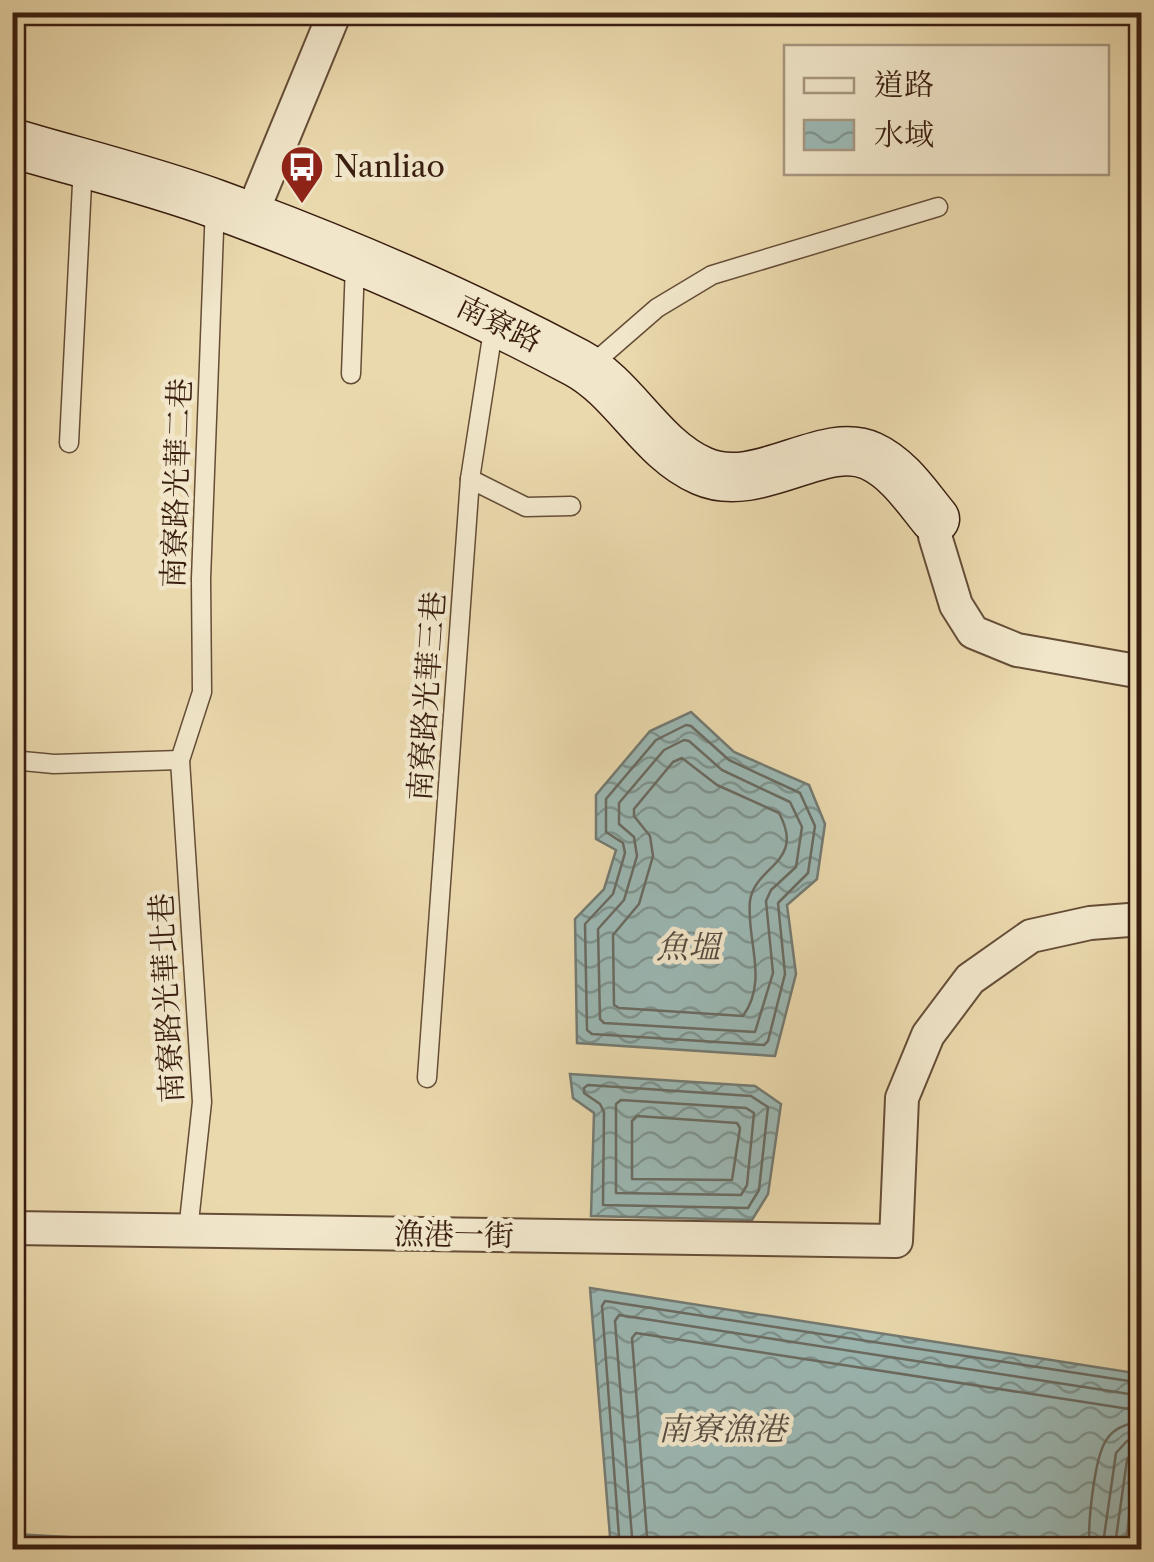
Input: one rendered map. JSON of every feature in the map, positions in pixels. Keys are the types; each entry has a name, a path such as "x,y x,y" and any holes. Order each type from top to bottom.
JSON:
{"street":[{"path":"232,211 335,12"},
{"name":"南寮路","path":"12,143 232,211 494,318 588,369 665,445 692,467 718,478 744,478 839,452 868,454 900,476 935,519"},
{"path":"935,519 935,536 956,605 973,632 1017,650 1142,672"},
{"name":"漁港一街","path":"12,1228 896,1241 902,1098 928,1035 970,979 1032,936 1090,923 1142,919"}],"lane":[{"path":"69,443 83,164"},
{"path":"588,369 657,308 712,276 938,207"},
{"name":"南寮路光華二巷","path":"180,760 202,692 201,579 232,211"},
{"path":"351,374 356,260"},
{"name":"南寮路光華三巷","path":"427,1078 470,479 494,318"},
{"path":"470,479 526,507 571,506"},
{"path":"12,760 54,764 180,760"},
{"name":"南寮路光華北巷","path":"180,760 202,1102 188,1231"}],"water":[{"name":"魚塭","path":"691,712 734,752 809,785 825,824 817,879 787,905 796,974 775,1056 577,1043 575,919 604,889 616,850 596,839 596,795 650,731"},
{"path":"570,1074 755,1086 781,1104 768,1194 752,1220 591,1216 594,1113 573,1098"},
{"name":"南寮漁港","path":"590,1288 1141,1374 1141,1425 1126,1540 1141,1543 1141,1549 611,1549"},
{"path":"13,1534 285,1549 13,1549"}],"place":[{"name":"Nanliao","path":"302,205"}]}
